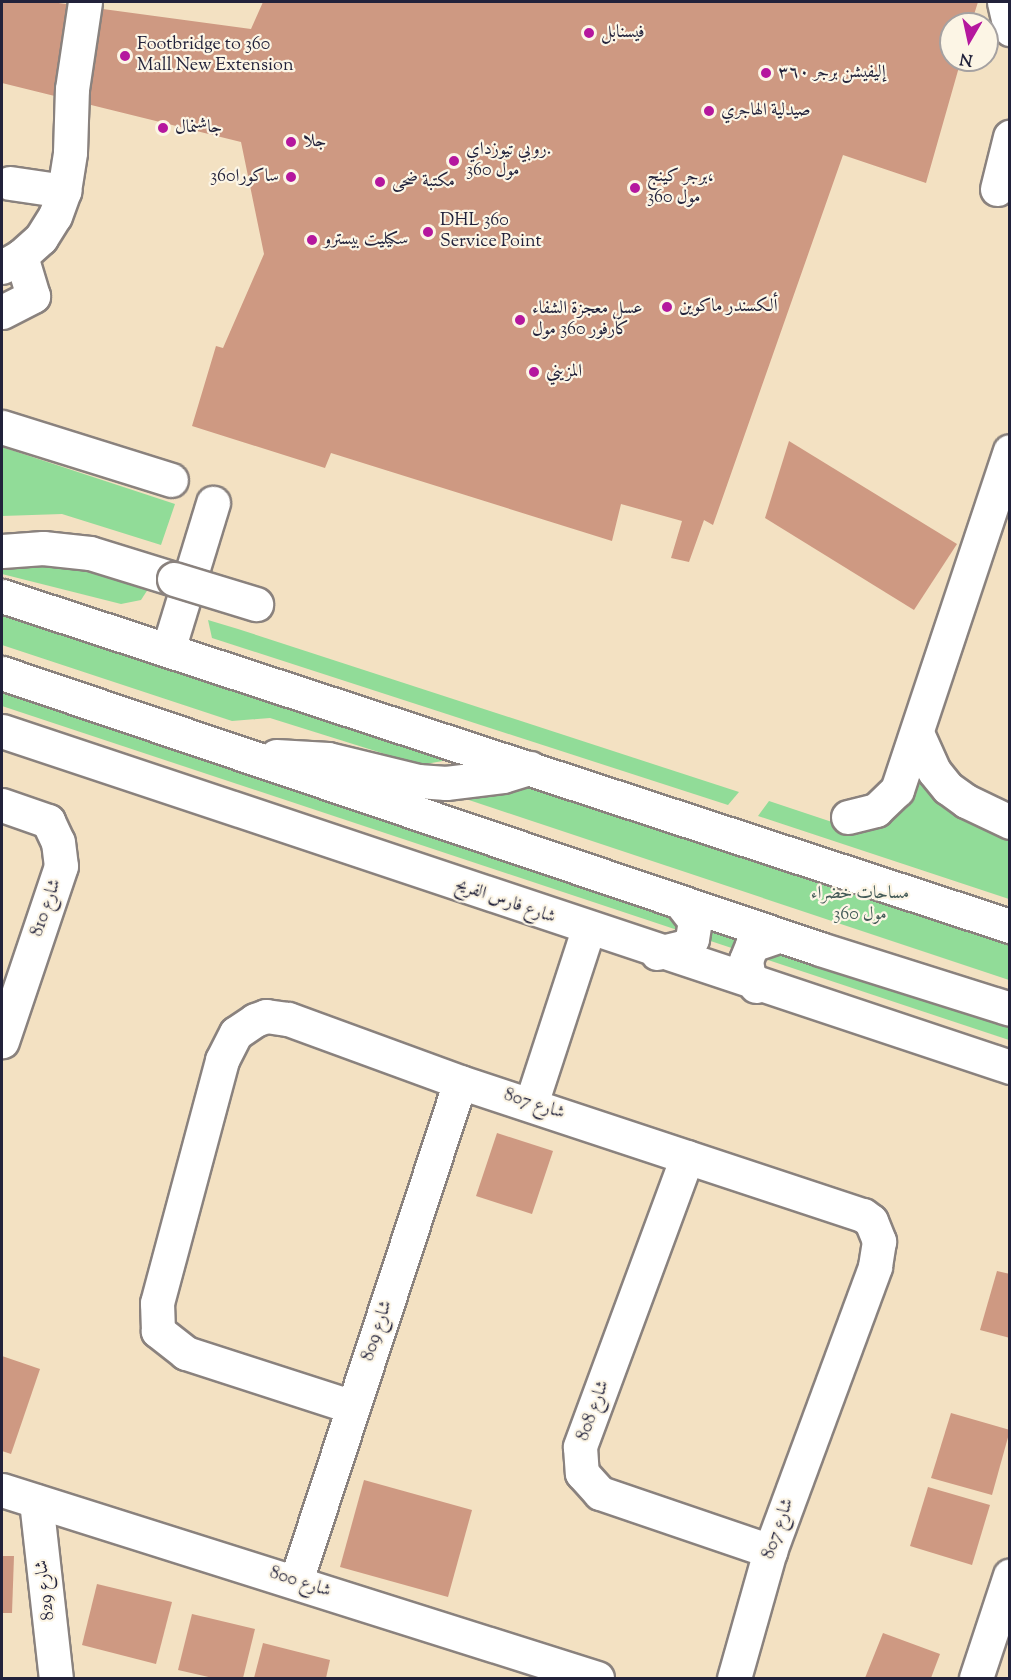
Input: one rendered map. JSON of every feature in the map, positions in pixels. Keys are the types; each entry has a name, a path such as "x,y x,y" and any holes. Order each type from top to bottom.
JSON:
{"street":[{"path":"2,312 33,296 11,261 40,238 55,216 64,191 70,152 72,89 85,2"},
{"path":"1004,2 1010,28"},
{"path":"997,189 1010,137"},
{"path":"10,183 64,191"},
{"path":"2,427 169,488 2,443"},
{"path":"848,817 876,810 897,790 1010,451"},
{"path":"168,650 213,503"},
{"path":"2,551 44,548 90,553 256,604"},
{"path":"2,596 1010,926"},
{"path":"2,673 778,936 1010,1009"},
{"name":"شارع فارس الفريح","path":"2,731 588,930 1010,1067"},
{"path":"917,733 934,771 948,788 966,801 1010,822"},
{"path":"252,759 309,756 418,781 446,783 503,776 530,768"},
{"name":"شارع 810","path":"2,806 48,821 58,842 61,866 8,1001 2,1041"},
{"path":"657,953 684,947 692,939 695,921 681,903"},
{"path":"531,1104 588,930"},
{"path":"756,986 748,973 746,960 752,945 778,936"},
{"name":"شارع 807","path":"353,1407 186,1353 158,1331 157,1303 222,1060 228,1043 244,1026 266,1016 278,1017 460,1082 863,1215 871,1221 879,1241 875,1267 770,1551 734,1678"},
{"name":"شارع 809","path":"296,1581 460,1082"},
{"name":"شارع 808","path":"687,1157 580,1447 582,1473 600,1493 770,1551"},
{"name":"شارع 800","path":"2,1490 296,1581 597,1678"},
{"name":"شارع 829","path":"36,1501 56,1678"},
{"path":"990,1664 1010,1575"}],"green space":[{"path":"2,447 175,504 161,545 62,514 2,516"},
{"path":"56,559 152,583 141,600 121,604 2,574 2,564"},
{"path":"2,601 454,759 420,765 270,718 232,721 2,645"},
{"path":"208,620 739,792 728,805 212,638"},
{"name":"مساحات خضراء 360 مول","path":"2,675 1009,1009 1009,1040 2,706"},
{"name":"مساحات خضراء 360 مول","path":"919,769 1009,829 1009,899 758,816 769,801 853,829"},
{"name":"مساحات خضراء 360 مول","path":"488,770 1010,931 1009,980 430,787"}],"building":[{"path":"2,2 51,2 251,29 263,2 978,2 975,12 939,12 939,72 958,72 926,183 843,155 713,525 704,520 689,562 671,558 682,521 621,504 612,541 331,453 325,468 192,426 216,346 223,348 264,254 241,142 2,83"},
{"path":"789,441 957,544 914,610 765,518"},
{"path":"497,1133 553,1151 532,1214 476,1196"},
{"path":"997,1271 1010,1274 1010,1338 980,1330"},
{"path":"2,1356 40,1369 11,1454 2,1451"},
{"path":"951,1413 1010,1430 992,1495 931,1478"},
{"path":"364,1480 472,1510 448,1597 340,1567"},
{"path":"928,1487 990,1505 972,1565 910,1546"},
{"path":"2,1556 14,1556 12,1613 2,1613"},
{"path":"97,1584 172,1602 156,1664 82,1645"},
{"path":"192,1614 255,1629 243,1678 213,1678 178,1670"},
{"path":"883,1633 940,1654 931,1678 865,1678"},
{"path":"263,1643 330,1660 326,1678 254,1678"}],"place":[{"name":"فيسنابل","path":"589,33"},
{"name":"Footbridge to 360 Mall New Extension","path":"125,56"},
{"name":"إليفيشن برجر ٣٦٠","path":"766,73"},
{"name":"صيدلية الهاجري","path":"709,111"},
{"name":"جاشنمال","path":"163,128"},
{"name":"جلا","path":"291,142"},
{"name":"روبي تيوزداي. 360 مول","path":"454,161"},
{"name":"ساكورا360","path":"291,177"},
{"name":"مكتبة ضحى","path":"380,182"},
{"name":"برجر كينج، مول 360","path":"635,188"},
{"name":"DHL 360 Service Point","path":"428,232"},
{"name":"سكيليت بيسترو","path":"312,240"},
{"name":"ألكسندر ماكوين","path":"667,307"},
{"name":"عسل معجزة الشفاء كارفور 360 مول","path":"520,320"},
{"name":"المزيني","path":"534,372"}]}
